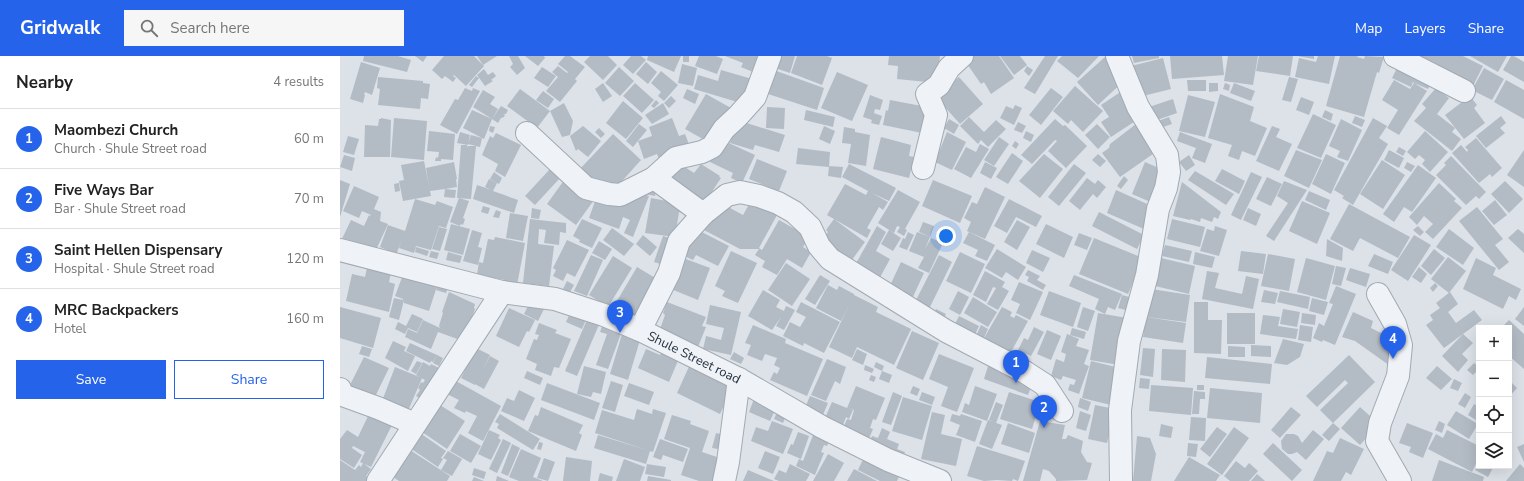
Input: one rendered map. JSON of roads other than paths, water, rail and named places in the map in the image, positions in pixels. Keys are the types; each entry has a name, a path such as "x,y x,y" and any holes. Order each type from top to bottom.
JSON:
{"street":[{"path":"527,133 586,188 609,194 620,195 654,178 676,158 712,148 724,129 755,97 770,56"},
{"path":"923,168 936,115 927,94 939,85 949,68 962,56"},
{"path":"1116,56 1138,107 1167,155 1169,172 1166,188 1158,209 1146,275 1129,341 1120,410 1121,481"},
{"path":"1395,56 1464,91"},
{"path":"654,178 703,214"},
{"path":"640,330 669,273 679,240 703,214 727,195 740,192 760,196 778,203 794,212 810,227 819,246 830,259 946,331 1026,372 1045,385 1062,411"},
{"name":"Shule Street road","path":"340,250 502,292 555,299 604,315 640,330 739,379 822,427 888,460 940,481"},
{"path":"378,481 502,292"},
{"path":"1378,294 1395,324 1401,345 1398,376 1380,423 1378,441 1400,481"},
{"path":"724,481 739,379"},
{"path":"340,389 340,392 345,396 415,424"}],"place":[{"name":"Saint Hellen Dispensary","path":"620,333"},
{"name":"MRC Backpackers","path":"1393,359"},
{"name":"Maombezi Church","path":"1016,383"},
{"name":"Five Ways Bar","path":"1044,428"}]}
